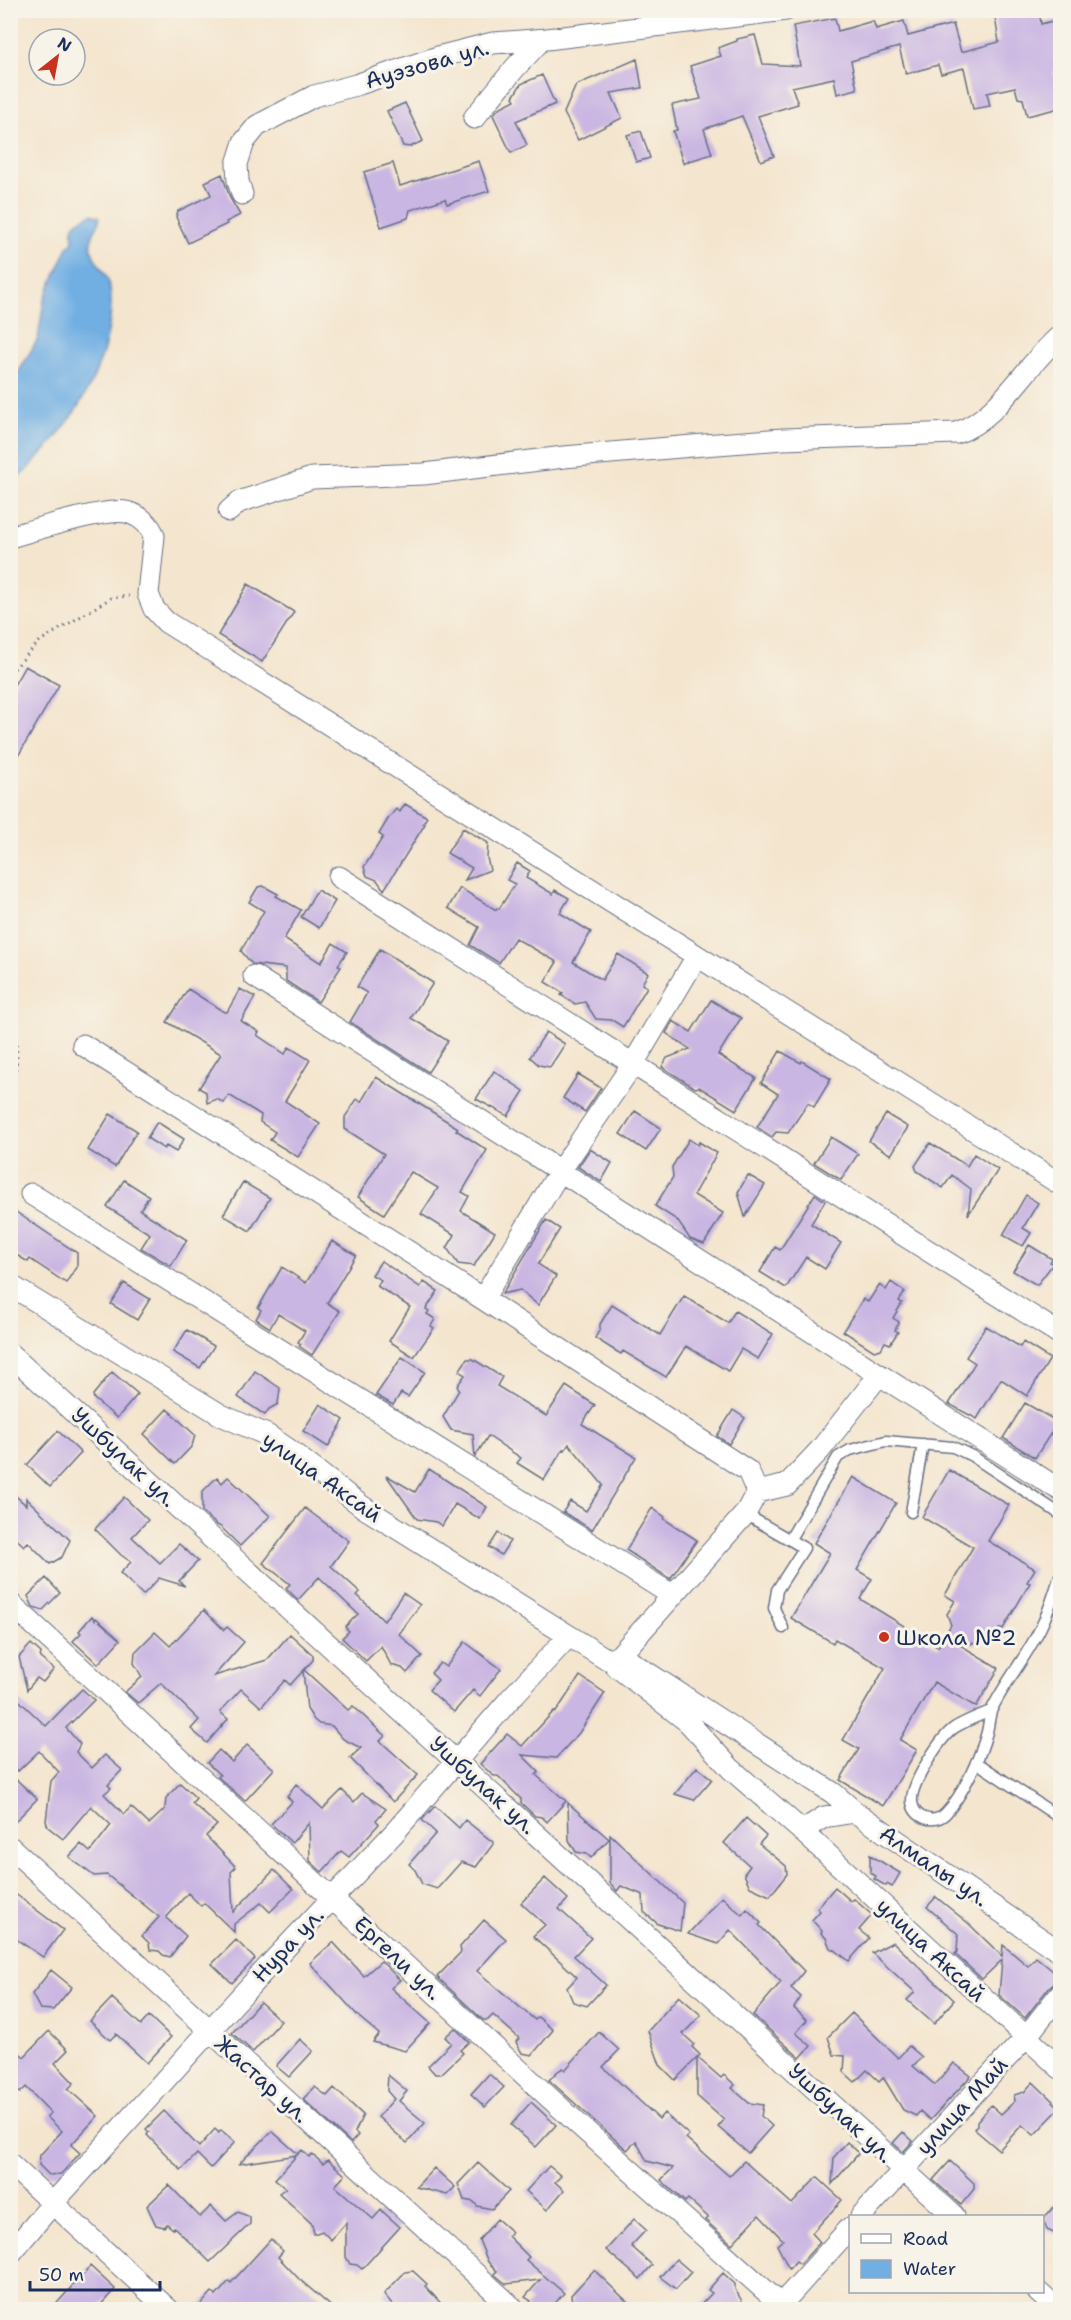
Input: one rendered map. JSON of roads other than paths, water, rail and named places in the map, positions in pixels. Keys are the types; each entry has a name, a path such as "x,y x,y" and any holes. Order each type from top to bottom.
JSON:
{"street":[{"name":"Ауэзова ул.","path":"242,194 238,181 237,164 244,142 257,126 314,96 356,85 438,57 492,43 541,40 786,10"},
{"path":"474,118 541,40"},
{"path":"229,511 239,502 312,478 424,474 564,457 715,444 956,433 971,428 985,418 1044,350 1060,336"},
{"path":"10,537 107,513 125,512 134,515 151,528 154,536 148,594 150,603 166,622 1060,1184"},
{"path":"339,878 1060,1334"},
{"path":"483,1299 561,1171 633,1064 697,956"},
{"path":"254,976 1060,1490"},
{"path":"83,1045 483,1299 748,1471 757,1492"},
{"path":"31,1194 672,1595"},
{"name":"улица Аксай","path":"10,1286 221,1415 267,1435 363,1507 568,1637 606,1659 615,1657 616,1667 688,1722 731,1769 802,1831 1060,2068"},
{"name":"Ушбулак ул.","path":"10,1354 952,2215"},
{"path":"855,1812 833,1793 615,1657 745,1514 757,1492 787,1485 820,1450 879,1375"},
{"name":"Ергели ул.","path":"10,1603 782,2308"},
{"name":"Нура ул.","path":"10,2254 53,2203 394,1833 456,1760 568,1637"},
{"name":"Алмалы ул.","path":"802,1831 824,1817 855,1812 1060,1952"},
{"name":"Жастар ул.","path":"10,1847 504,2306"},
{"name":"улица Май","path":"863,2215 1026,2037 1060,1994"},
{"path":"10,2164 169,2310"},
{"path":"782,2308 849,2230"},
{"path":"1039,2293 1058,2310"}],"lane":[{"path":"790,1539 837,1457 850,1450 886,1441 953,1448 972,1456 1060,1514"},
{"path":"911,1512 923,1444"},
{"path":"745,1514 804,1548 777,1590 774,1608 783,1628"},
{"path":"991,1711 968,1720 945,1737 912,1792 912,1803 918,1815 929,1820 946,1814 976,1762 987,1731 991,1711 1042,1627 1060,1576"},
{"path":"976,1762 1060,1818"}],"water":[{"path":"92,214 100,217 91,248 108,280 111,294 109,328 104,349 88,389 66,425 30,468 20,476 11,479 11,392 15,378 38,339 44,300 68,247 73,241 74,226 78,221"}],"place":[{"name":"Школа №2","path":"884,1637"}]}
